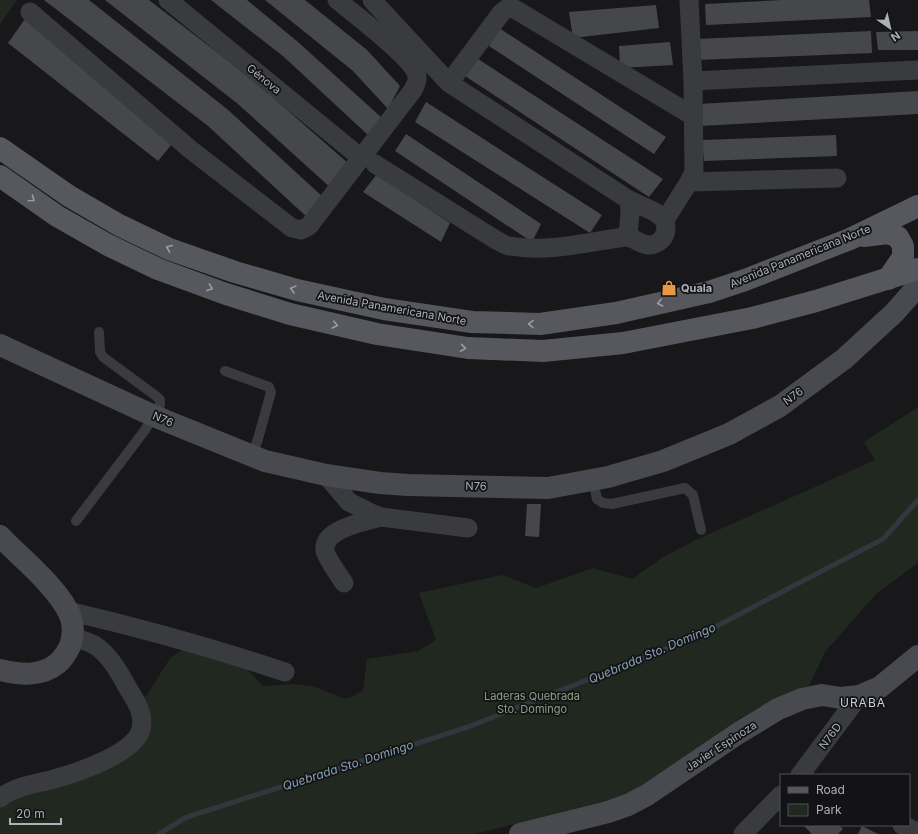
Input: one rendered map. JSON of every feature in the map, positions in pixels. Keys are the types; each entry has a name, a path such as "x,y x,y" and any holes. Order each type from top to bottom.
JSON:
{"main road":[{"name":"Avenida Panamericana Norte","path":"0,148 75,200 119,226 169,249 235,272 297,290 384,309 472,322 540,324 616,313 709,292 850,239 918,206"},
{"path":"0,176 57,216 108,245 158,269 226,294 290,314 377,334 468,348 543,351 623,343 752,318 918,269"},
{"path":"850,239 878,233 888,233 898,237 903,246 903,257 888,279"}],"street":[{"name":"Génova","path":"168,0 368,160 496,240 509,246 545,248 583,244 628,236"},
{"path":"30,12 191,150 292,228 301,230 309,226 368,160 413,90 418,79 415,71 397,50 338,0"},
{"path":"372,0 449,83 628,200 655,212 665,220"},
{"path":"628,200 630,212 628,236 644,244 652,245 664,236 666,228 665,220 694,172 694,116 689,0"},
{"path":"449,83 502,12 506,9 513,8 694,116"},
{"path":"692,81 918,70"},
{"path":"689,182 837,178"},
{"name":"N76","path":"0,345 154,416 265,461 326,475 380,483 548,488 608,477 663,461 729,434 780,406 844,359 894,313 918,286"},
{"path":"326,475 349,502 381,517 468,528"},
{"path":"344,583 325,552 326,544 334,532 381,517"},
{"path":"0,536 47,583 68,611 72,620 74,637 65,656 58,663 38,674 18,674 0,670"},
{"path":"68,611 123,624 240,657 285,672"},
{"path":"0,798 23,787 69,774 108,760 135,739 141,729 141,717 136,702 110,661 96,646 74,637"},
{"name":"Javier Espinoza","path":"520,834 608,812 628,805 647,795 737,734 778,710 802,699 822,695 841,698 859,696 880,687 918,656"},
{"name":"N76D","path":"801,774 859,696"},
{"path":"743,834 780,796"},
{"path":"904,826 918,832"}],"lane":[{"path":"76,521 146,430 160,405 160,400 156,396 103,358 100,352 100,332"},
{"path":"225,371 269,387 271,392 252,456"},
{"path":"593,480 597,499 603,503 612,504 685,488 693,495 701,530"}],"green space":[{"path":"0,0 17,0 0,24"},
{"name":"Laderas Quebrada Sto. Domingo","path":"918,407 918,563 877,593 825,652 809,686 787,693 742,717 628,795 474,834 0,834 0,795 137,741 140,705 171,657 187,647 240,662 263,686 294,684 315,687 346,699 363,691 367,659 418,651 436,640 419,593 502,575 536,588 593,568 632,579 663,557 696,540 875,460 864,442"}],"building":[{"path":"44,0 89,0 227,109 324,198 309,219 208,126"},
{"path":"105,0 149,0 253,80 349,164 332,189 238,104"},
{"path":"211,0 247,0 298,42 382,118 369,136 284,57"},
{"path":"265,0 305,0 367,50 400,86 388,109 353,71"},
{"path":"782,0 869,0 871,17 706,25 705,4"},
{"path":"656,5 659,28 573,38 569,12"},
{"path":"25,19 177,138 158,161 8,43"},
{"path":"499,28 666,137 654,154 489,46"},
{"path":"871,31 872,53 697,60 696,39"},
{"path":"918,31 918,50 878,50 876,32"},
{"path":"670,42 673,65 620,68 619,46"},
{"path":"475,57 663,179 649,197 465,76"},
{"path":"918,91 918,114 700,126 699,104"},
{"path":"426,102 602,215 590,233 415,122"},
{"path":"406,134 541,224 532,242 395,151"},
{"path":"836,135 837,156 704,161 702,140"},
{"path":"377,174 450,223 441,242 363,192"},
{"path":"527,504 541,504 539,537 525,536"},
{"path":"804,826 840,826 843,829 838,834 812,834"},
{"path":"862,826 878,834 858,834"}],"waterway":[{"name":"Quebrada Sto. Domingo","path":"159,834 187,817 468,727 696,637 883,539 918,500"}],"place":[{"name":"Quala","path":"669,288"}],"district":[{"name":"URABA","path":"863,702"}]}
